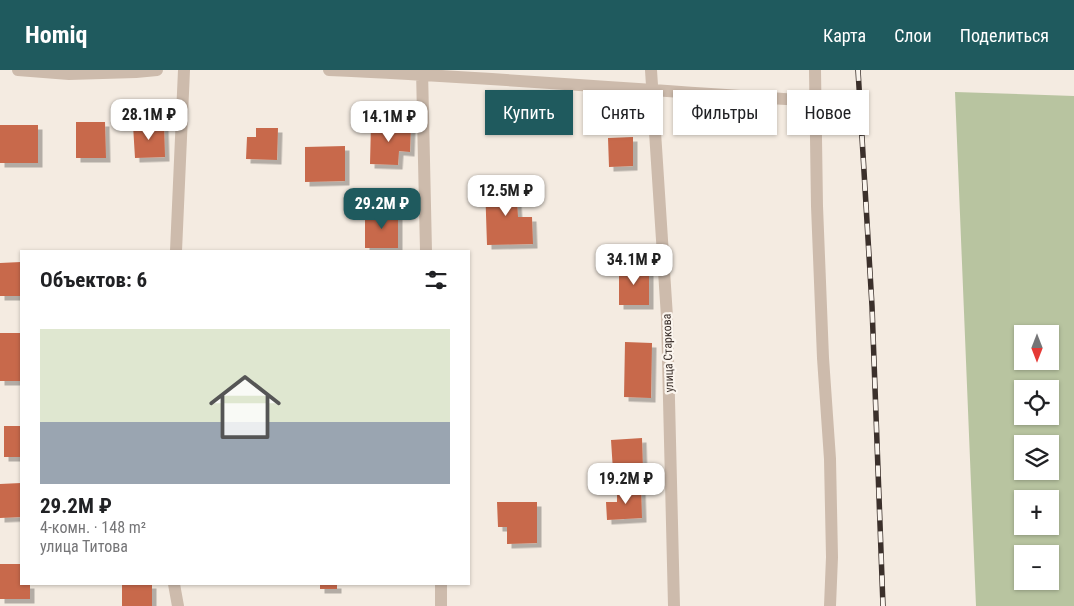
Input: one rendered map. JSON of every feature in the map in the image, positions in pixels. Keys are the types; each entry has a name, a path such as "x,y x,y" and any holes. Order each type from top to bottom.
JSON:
{"street":[{"path":"18,70 69,74 157,70"},
{"path":"176,250 184,70"},
{"path":"329,70 422,72 652,90"},
{"name":"улица Старкова","path":"651,70 652,90"},
{"path":"815,70 816,90"},
{"path":"422,72 426,250"},
{"path":"663,91 787,99"},
{"name":"улица Старкова","path":"655,135 667,317 674,606"},
{"path":"816,135 823,358 830,459 832,557 830,606"},
{"path":"174,585 178,606"},
{"path":"440,585 442,606"}],"green space":[{"path":"955,92 1074,96 1074,606 976,606"}],"building":[{"path":"76,122 105,122 106,158 76,158"},
{"path":"164,123 165,157 135,158 133,125"},
{"path":"371,124 411,125 410,152 399,151 398,165 370,164"},
{"path":"0,125 38,125 38,163 0,163"},
{"path":"256,128 278,128 277,160 246,159 247,137 256,137"},
{"path":"633,137 633,166 609,167 608,138"},
{"path":"345,146 345,181 305,182 305,147"},
{"path":"516,183 518,217 532,217 533,244 487,245 485,184"},
{"path":"365,211 398,211 398,248 365,248"},
{"path":"20,262 20,296 0,296 0,263"},
{"path":"619,266 649,266 649,305 619,305"},
{"path":"0,333 20,333 20,381 0,381"},
{"path":"625,342 652,343 651,398 624,397"},
{"path":"4,426 20,426 20,457 4,457"},
{"path":"642,438 643,470 613,471 611,440"},
{"path":"20,483 20,517 0,518 0,484"},
{"path":"627,485 641,485 642,518 607,520 606,502 617,502 617,492 627,492"},
{"path":"497,502 537,502 537,543 507,544 507,527 498,527"},
{"path":"0,564 20,564 20,585 30,585 30,599 0,599"},
{"path":"122,585 152,585 152,606 122,606"},
{"path":"320,585 337,585 337,589 320,589"}],"railway":[{"path":"858,70 872,306 883,606"}]}
